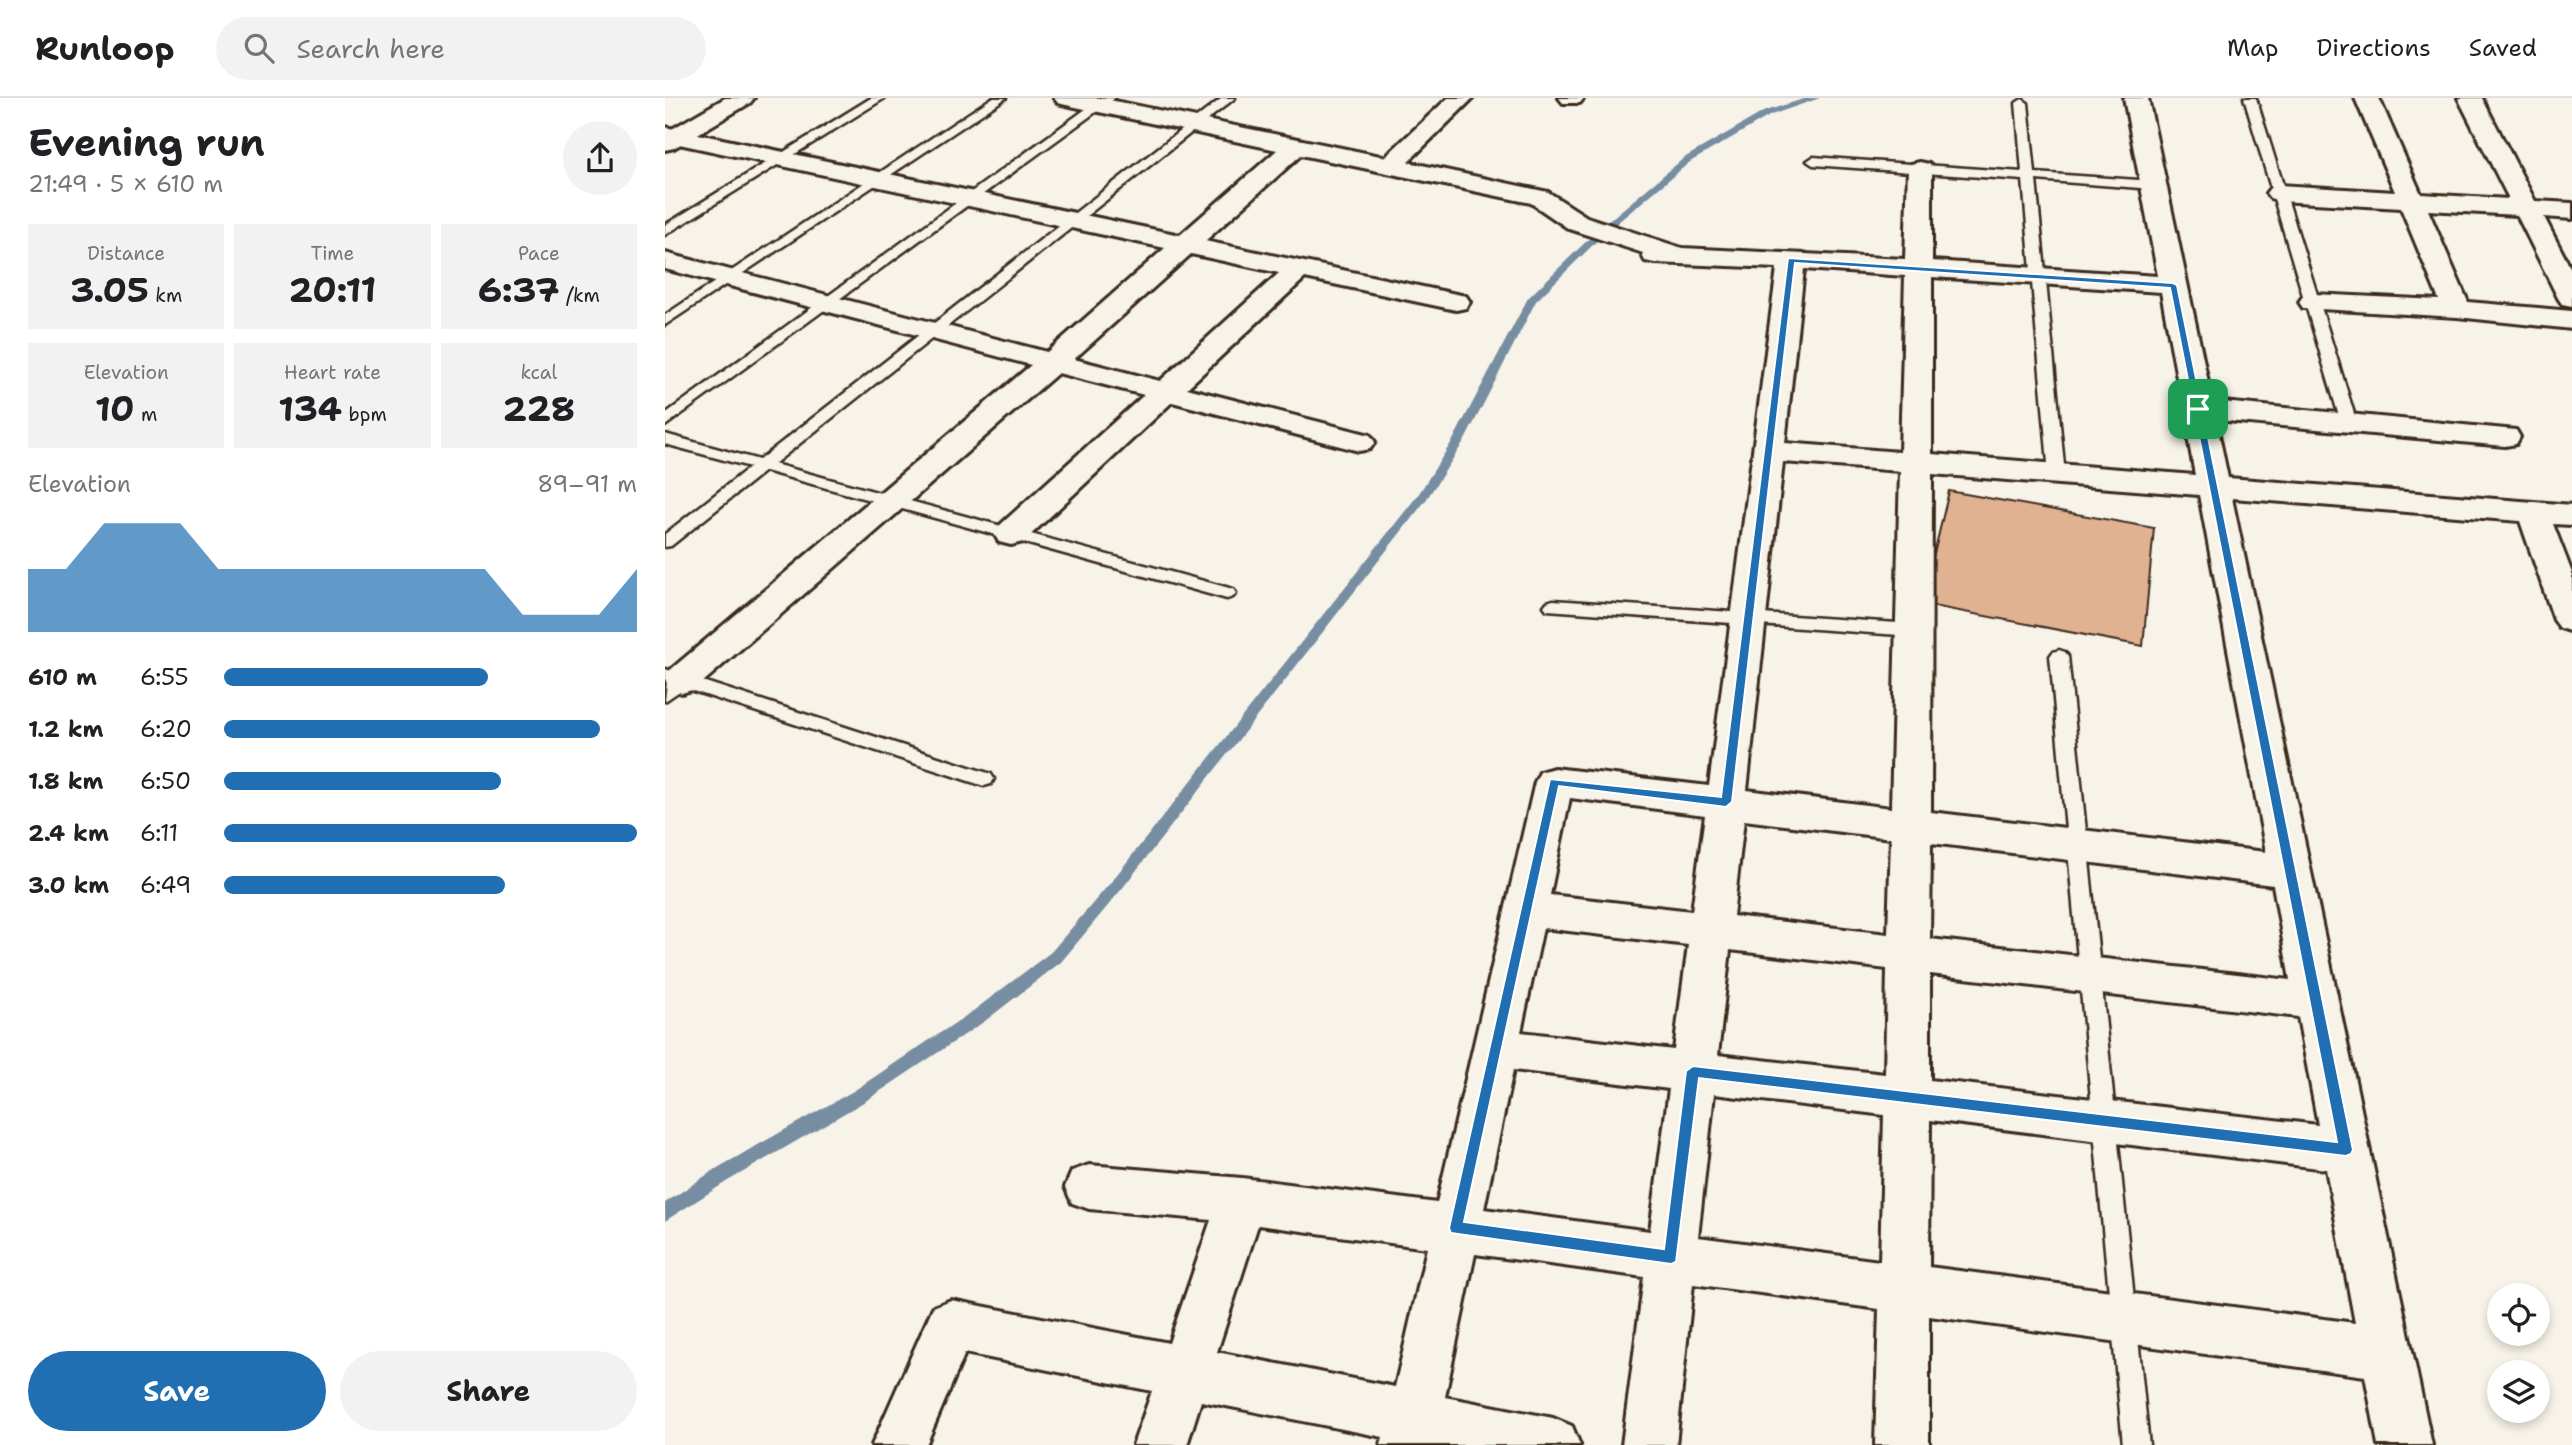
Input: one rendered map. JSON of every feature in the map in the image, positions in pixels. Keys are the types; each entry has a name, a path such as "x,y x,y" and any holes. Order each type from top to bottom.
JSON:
{"street":[{"path":"669,138 742,98"},
{"path":"1066,98 1105,101 1195,125 1539,197 1578,223 1680,256"},
{"path":"1390,166 1461,98"},
{"path":"2136,98 2405,1445"},
{"path":"2367,98 2457,309"},
{"path":"2470,98 2572,298"},
{"path":"669,138 878,179 1456,302"},
{"path":"671,683 892,502 1296,146"},
{"path":"1902,1445 1920,169"},
{"path":"2279,193 2572,211"},
{"path":"1594,253 1791,260 2173,285"},
{"path":"1649,1445 1791,260"},
{"path":"665,261 1359,442"},
{"path":"1011,534 1299,269"},
{"path":"2313,303 2457,309 2572,320"},
{"path":"2198,409 2505,437"},
{"path":"1768,452 2572,515"},
{"path":"2533,513 2572,620"},
{"path":"1411,1431 1554,782 2290,871"},
{"path":"1526,909 2316,1001"},
{"path":"1495,1048 2346,1150"},
{"path":"1089,1187 1241,1200 2386,1353"},
{"path":"1160,1445 1241,1200"},
{"path":"899,1445 951,1325 1185,1371 1411,1431 1553,1445"}],"lane":[{"path":"665,231 879,98"},
{"path":"665,321 1000,98"},
{"path":"665,542 1229,98"},
{"path":"2251,98 2349,422"},
{"path":"665,421 1105,101"},
{"path":"2022,103 2057,475"},
{"path":"1813,161 2153,185"},
{"path":"665,439 1227,593"},
{"path":"1553,606 1913,630"},
{"path":"2059,656 2136,1445"},
{"path":"671,683 984,779"}],"building":[{"path":"1949,491 2154,528 2143,646 1922,604"}],"waterway":[{"path":"665,1213 720,1176 861,1095 979,1016 1056,957 1116,886 1422,497 1459,440 1532,300 1602,231 1687,160 1768,113 1816,98"}],"route":[{"path":"1791,260 2173,285 2198,409 2346,1150 1693,1071 1671,1257 1456,1228 1554,782 1726,802 1791,260"}]}
